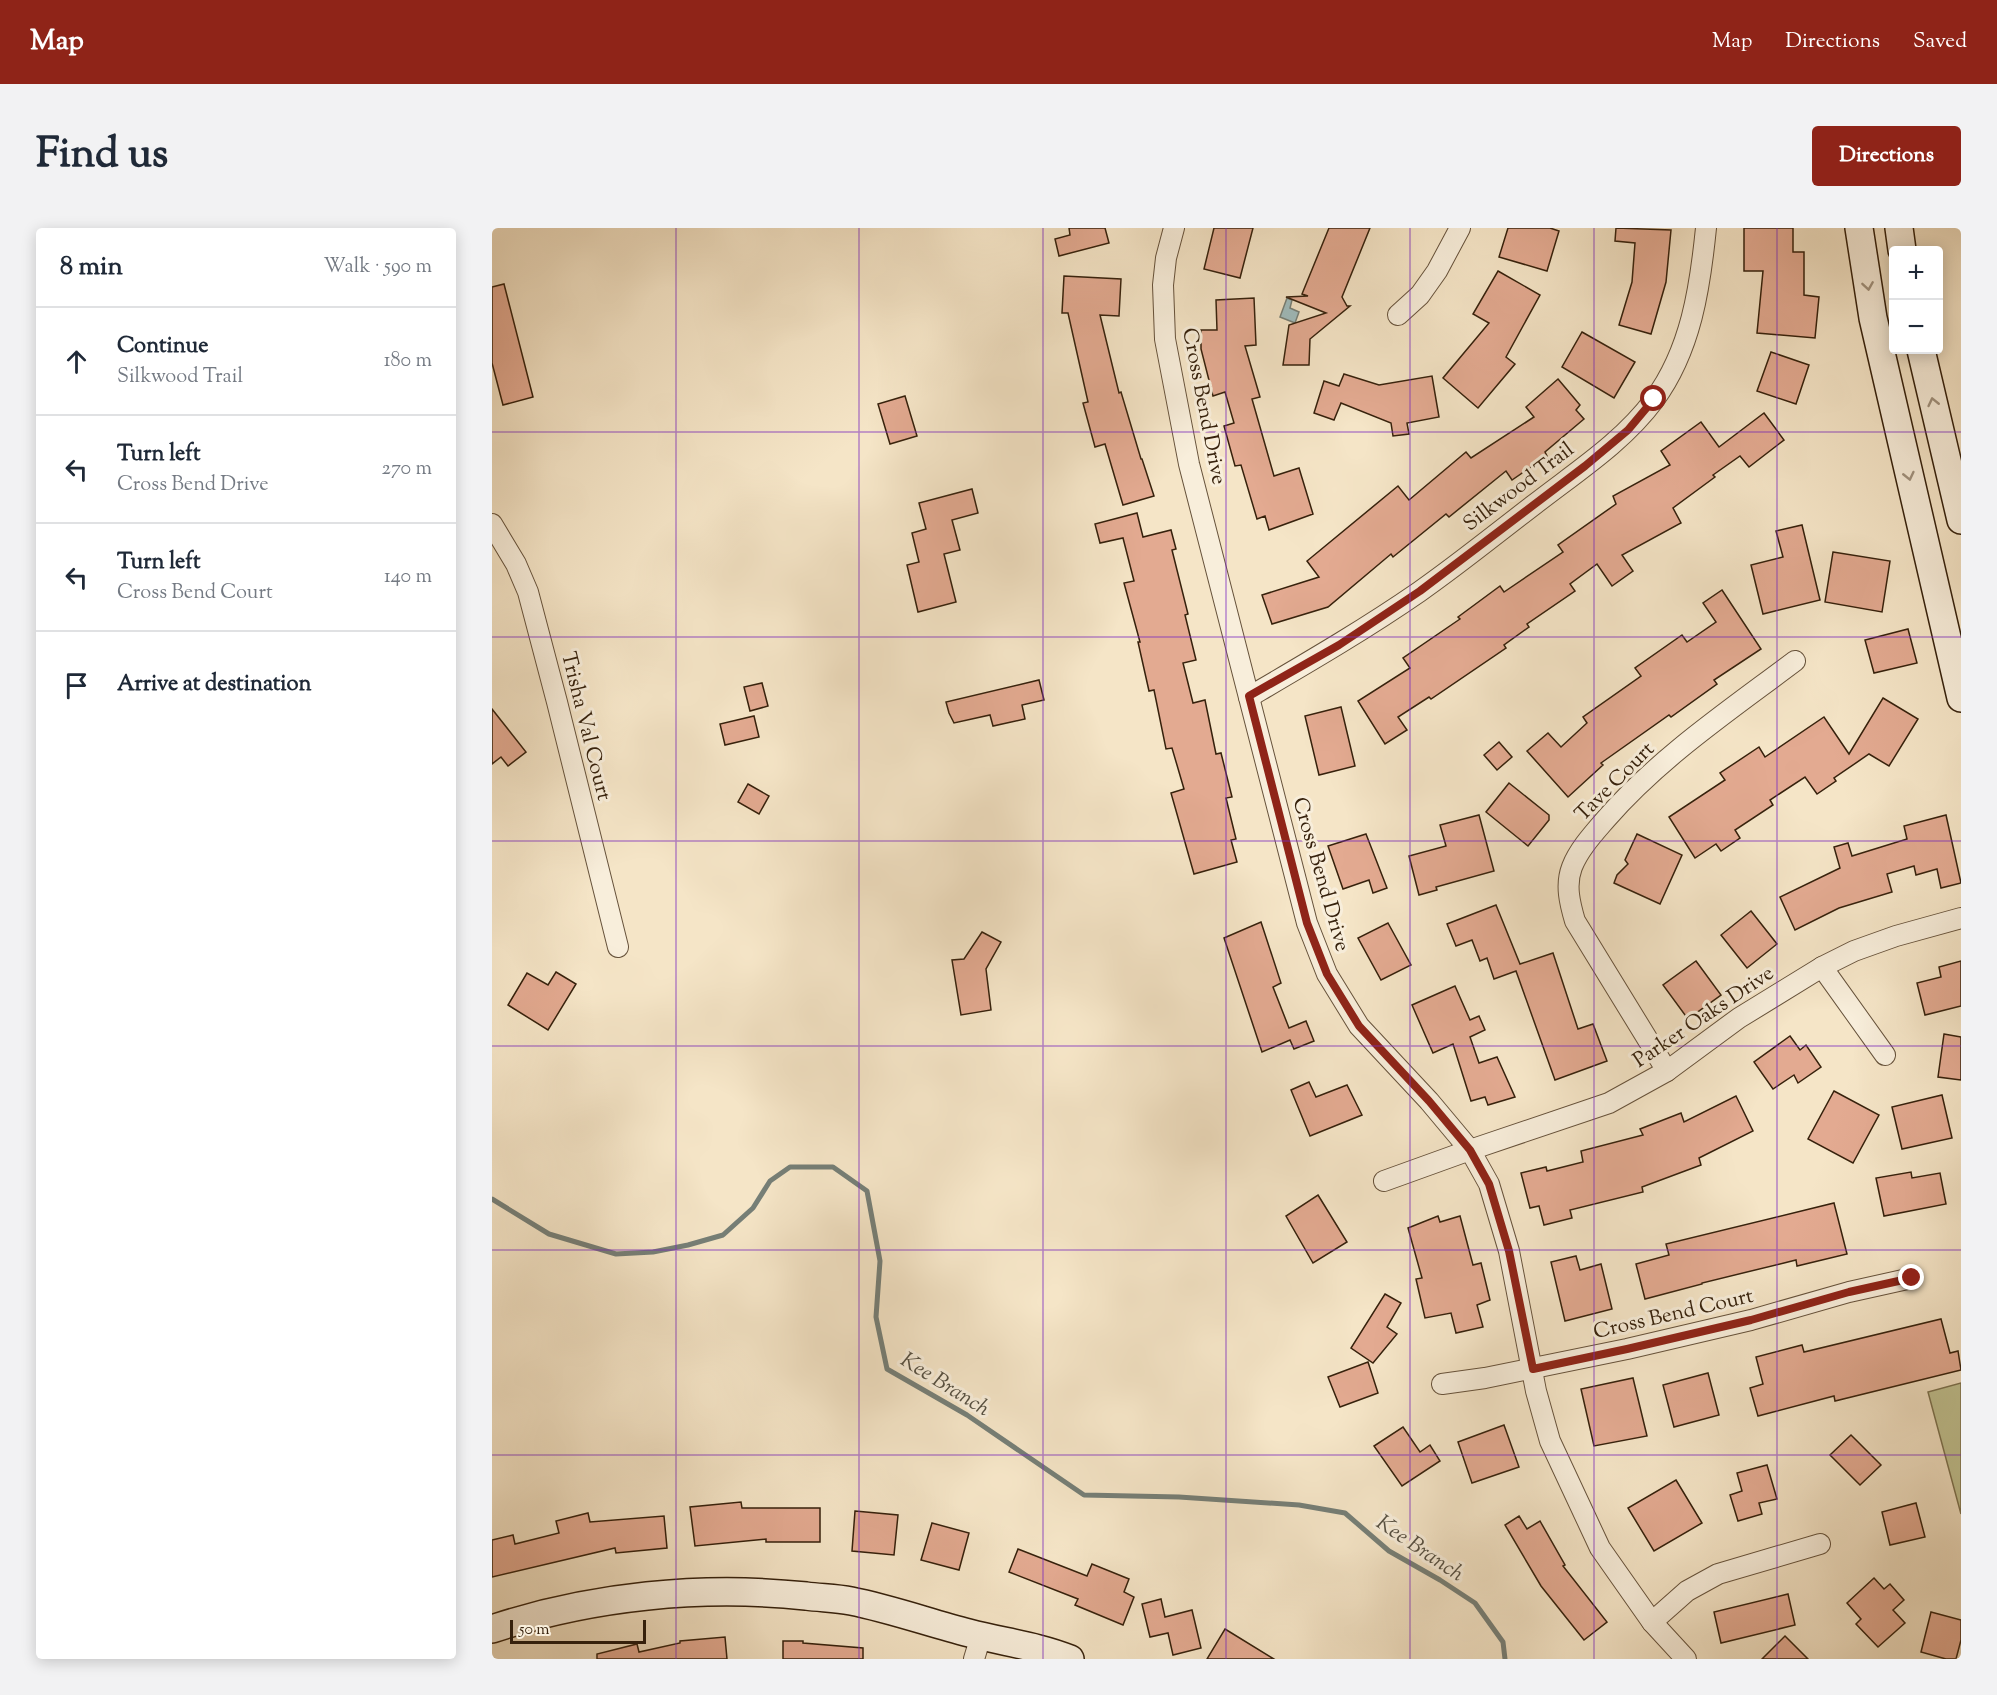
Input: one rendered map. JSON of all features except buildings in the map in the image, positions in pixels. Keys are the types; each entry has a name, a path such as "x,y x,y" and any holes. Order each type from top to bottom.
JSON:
{"main road":[{"path":"1859,228 1873,318 1961,698"},
{"path":"1899,228 1901,246"},
{"path":"1922,354 1961,520"},
{"path":"492,1629 528,1617 681,1592 768,1592 850,1601 977,1648 1022,1645 1070,1659"}],"street":[{"name":"Cross Bend Drive","path":"1174,228 1166,258 1163,285 1165,339 1189,464 1307,923 1327,974 1359,1026 1429,1101 1470,1150 1489,1184 1506,1240 1536,1392 1550,1441 1600,1548 1652,1622 1686,1659"},
{"path":"1398,315 1420,295 1437,271 1460,228"},
{"name":"Silkwood Trail","path":"1249,696 1339,645 1420,591 1585,466 1628,430 1654,399 1679,355 1689,328 1701,280 1706,228"},
{"name":"Trisha Val Court","path":"492,524 516,564 528,592 618,947"},
{"name":"Tave Court","path":"1668,1071 1575,921 1569,899 1571,868 1590,838 1621,802 1691,739 1795,661"},
{"name":"Parker Oaks Drive","path":"1384,1181 1609,1103 1668,1071 1739,1018 1822,967 1854,951 1896,936 1961,918"},
{"path":"1822,967 1885,1054"},
{"name":"Cross Bend Court","path":"1442,1384 1533,1369 1627,1349 1740,1323 1849,1292 1912,1278"},
{"path":"1652,1622 1687,1591 1718,1574 1820,1544"}],"green space":[{"path":"1961,1383 1961,1514 1928,1392"}],"water":[{"path":"1287,298 1292,300 1290,308 1299,312 1295,323 1280,317"}],"waterway":[{"name":"Kee Branch","path":"492,1199 549,1234 616,1254 653,1252 723,1235 753,1208 770,1181 790,1167 833,1167 867,1191 880,1261 876,1317 887,1369 967,1415 1084,1495 1179,1497 1299,1505 1345,1513 1389,1551 1475,1603 1503,1642 1505,1659"}],"route":[{"path":"1654,399 1628,430 1585,466 1420,591 1339,645 1249,696 1307,923 1327,974 1359,1026 1429,1101 1470,1150 1489,1184 1509,1251 1533,1369 1751,1320 1849,1292 1912,1278"}]}
